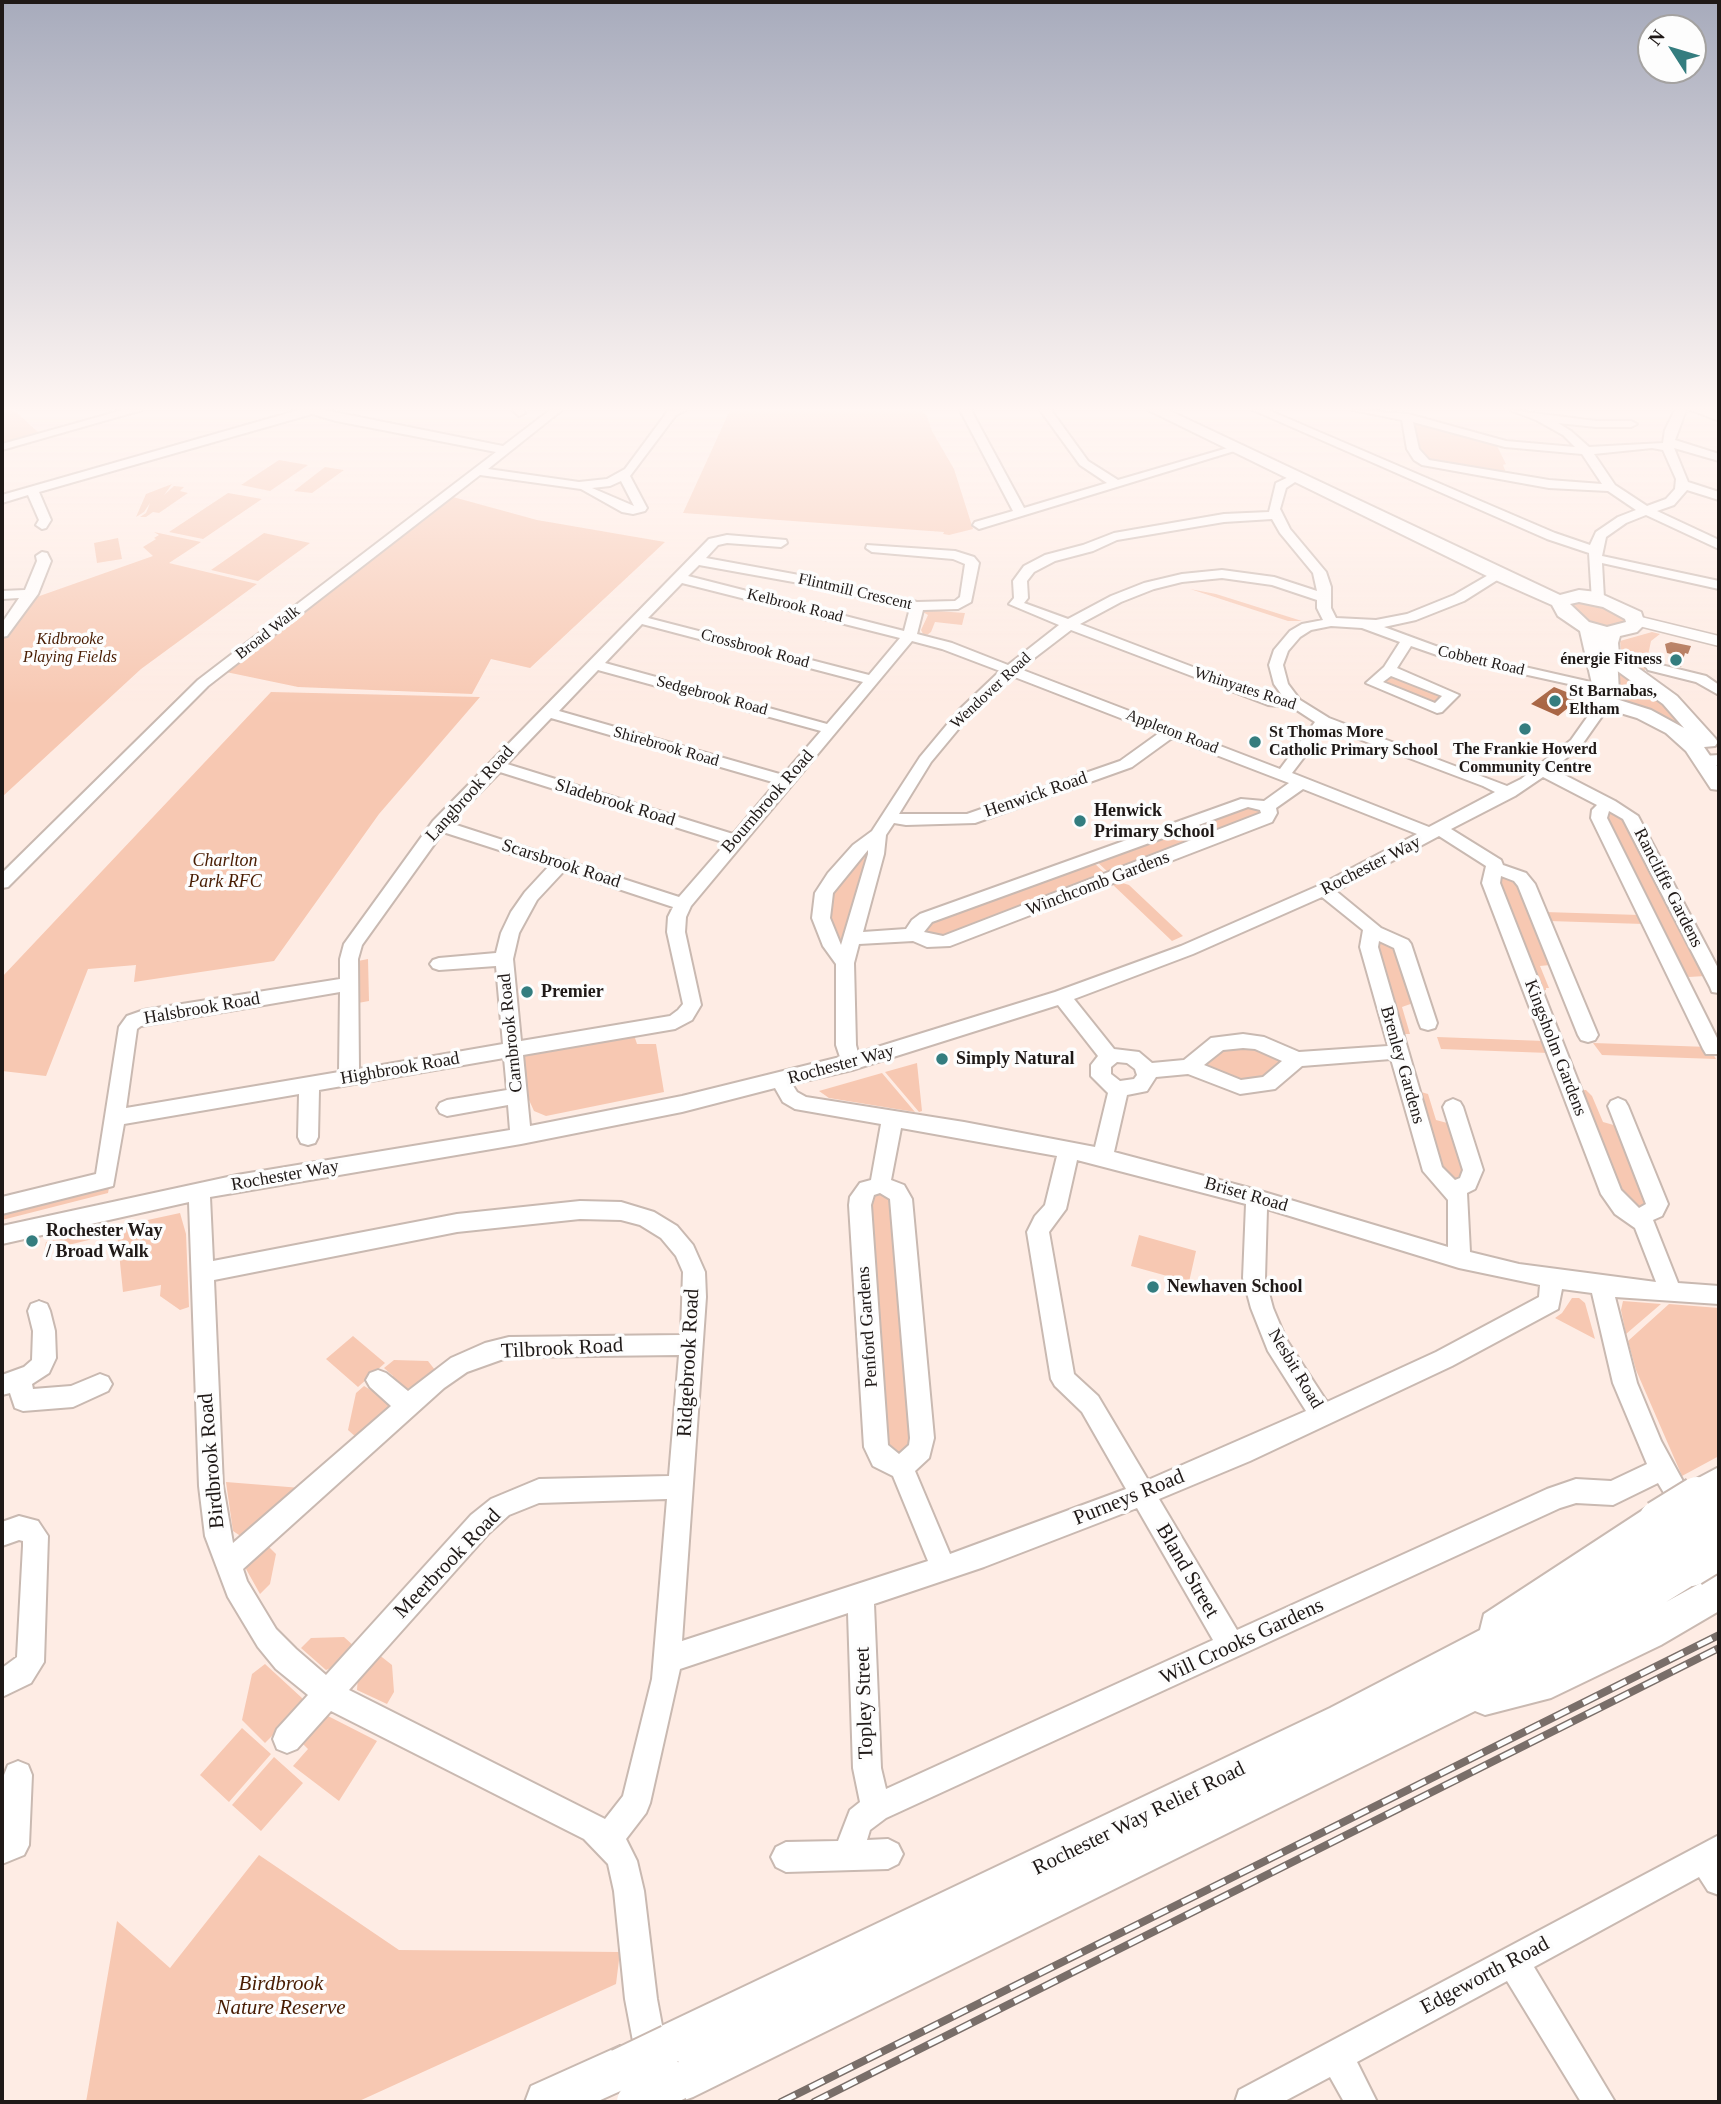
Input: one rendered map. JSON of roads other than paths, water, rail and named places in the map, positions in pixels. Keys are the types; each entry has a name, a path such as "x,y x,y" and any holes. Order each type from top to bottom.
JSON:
{"highway":[{"path":"1359,508 1561,602 1579,596 1597,598 1629,612 1637,621 1630,628 1612,633 1589,629 1570,617 1562,608 1561,602"},
{"path":"1589,629 1597,658 1601,695 1667,725 1714,760"},
{"name":"Rochester Way","path":"1610,656 1608,643 1612,633"},
{"path":"1610,656 1654,678 1679,708 1714,760 1719,784"},
{"path":"1443,1688 1551,1679 1648,1632 1697,1527"},
{"name":"Rochester Way Relief Road","path":"547,2102 669,2076 1443,1688 1543,1619 1697,1527"}],"main road":[{"path":"1637,621 1719,641"}],"street":[{"path":"41,508 45,520 42,525"},
{"name":"Broad Walk","path":"2,883 203,682 430,508"},
{"path":"1017,508 1022,512"},
{"path":"979,525 1035,508"},
{"path":"1274,508 1284,530 1319,572 1324,587 1324,608 1331,622"},
{"path":"1486,508 1595,554 1719,585"},
{"path":"1641,508 1719,545"},
{"path":"1597,598 1596,542 1605,530 1653,508"},
{"name":"Whinyates Road","path":"1276,515 1224,518 1122,534 1050,558 1029,569 1020,581 1022,595 1016,601 1018,606 1273,702 1295,702 1324,721 1509,793"},
{"path":"696,560 719,540 781,543"},
{"name":"Flintmill Crescent","path":"696,560 799,579 917,606 951,606 963,603 970,580 972,563 969,559 955,555 872,548"},
{"path":"2,634 31,594 42,572 42,556"},
{"name":"Langbrook Road","path":"349,1077 349,959 361,929 439,825 696,560"},
{"path":"1295,702 1286,692 1276,672 1276,660 1280,650 1295,634 1307,627 1331,622 1385,624 1428,611 1467,593 1497,574"},
{"name":"Wendover Road","path":"845,963 825,933 821,918 821,904 834,877 859,849 878,835 945,735 1010,670 1042,644 1068,625 1133,592 1194,576 1261,578 1324,598"},
{"name":"Kelbrook Road","path":"679,578 910,635"},
{"path":"2,595 31,594"},
{"name":"Bournbrook Road","path":"683,904 910,635 917,606"},
{"name":"Crossbrook Road","path":"638,619 872,680"},
{"name":"Cobbett Road","path":"1366,625 1407,642 1447,654 1601,695"},
{"name":"Appleton Road","path":"910,635 1010,670 1436,833"},
{"path":"1389,670 1407,642"},
{"name":"Rochester Way","path":"2,1235 199,1191 521,1136 682,1104 852,1063 1062,997 1187,950 1325,890 1509,793 1544,771 1576,744 1601,695 1612,692 1610,656"},
{"name":"Sedgebrook Road","path":"594,664 830,729"},
{"path":"1654,678 1701,679 1719,691"},
{"name":"Shirebrook Road","path":"547,712 786,781"},
{"path":"1283,775 1324,721"},
{"name":"Henwick Road","path":"889,817 906,820 969,819 1126,764 1171,732"},
{"name":"Sladebrook Road","path":"495,765 735,840"},
{"name":"Rancliffe Gardens","path":"1544,771 1609,804 1633,821 1718,984"},
{"name":"Winchcomb Gardens","path":"916,935 918,924 926,918 1237,804 1247,802 1267,806 1297,789 1302,782"},
{"name":"Rancliffe Gardens","path":"1609,804 1600,810 1599,818 1713,1049"},
{"name":"Winchcomb Gardens","path":"853,938 916,935 927,941 944,942 1259,822 1269,813 1267,806"},
{"name":"Scarsbrook Road","path":"439,825 683,904"},
{"name":"Kingsholm Gardens","path":"1436,833 1492,861 1496,868 1520,877 1526,884 1588,1035"},
{"name":"Wendover Road","path":"852,1063 846,1045 848,991 845,963 861,898 876,854 878,835"},
{"name":"Carnbrook Road","path":"521,1136 504,959 510,933 520,912 561,864"},
{"name":"Kingsholm Gardens","path":"1496,868 1492,883 1612,1194 1647,1230 1671,1293"},
{"name":"Brenley Gardens","path":"1325,890 1369,925 1373,932 1396,940 1405,950 1428,1023"},
{"path":"683,904 677,916 677,932 692,1005 685,1015"},
{"name":"Brenley Gardens","path":"1373,932 1369,947 1433,1171 1454,1190"},
{"path":"439,964 504,959"},
{"name":"Rancliffe Gardens","path":"1679,980 1718,984"},
{"name":"Halsbrook Road","path":"2,1205 106,1180 128,1027 134,1021 144,1017 348,984"},
{"path":"1062,997 1110,1057"},
{"name":"Highbrook Road","path":"114,1118 675,1022 685,1015"},
{"path":"1189,1067 1224,1042 1250,1040 1297,1059 1398,1052"},
{"path":"1110,1057 1132,1057 1146,1070 1147,1076 1140,1086 1119,1089 1105,1082 1100,1071 1101,1065 1110,1057"},
{"path":"1146,1070 1189,1067 1240,1087 1268,1084 1297,1059"},
{"name":"Briset Road","path":"781,1081 790,1097 802,1104 1103,1157 1257,1198 1459,1259 1551,1279 1601,1286 1719,1295"},
{"path":"308,1137 309,1085"},
{"path":"1103,1157 1119,1089"},
{"path":"447,1108 517,1096"},
{"path":"1618,1106 1657,1204 1654,1210 1638,1218"},
{"path":"1453,1107 1473,1170 1468,1183 1454,1190 1460,1202 1459,1259"},
{"name":"Penford Gardens","path":"892,1119 880,1185 867,1189 861,1197 860,1205 876,1447 882,1458 901,1466 944,1569"},
{"name":"Bland Street","path":"1069,1149 1055,1209 1042,1222 1038,1232 1059,1367 1063,1379 1090,1404 1232,1647"},
{"path":"880,1185 897,1191 901,1199 920,1412 920,1450 912,1460 901,1466"},
{"name":"Birdbrook Road","path":"199,1191 211,1486 218,1536 226,1566 249,1611 286,1659 327,1694 575,1817 607,1840 622,1861 629,1891 638,1975"},
{"name":"Nesbit Road","path":"1257,1198 1254,1278 1262,1308 1276,1344 1324,1416"},
{"name":"Ridgebrook Road","path":"201,1273 457,1223 548,1212 621,1211 658,1224 678,1241 690,1260 695,1285 669,1658 638,1795 626,1817 607,1840"},
{"name":"Purneys Road","path":"669,1658 944,1569 1143,1494 1324,1416 1540,1309 1552,1296 1551,1279"},
{"path":"1601,1286 1613,1343 1625,1382 1697,1527"},
{"path":"39,1311 44,1331 44,1358 41,1366 32,1374 10,1382 23,1400 73,1396 100,1384"},
{"name":"Tilbrook Road","path":"226,1566 408,1405 459,1365 485,1353 509,1347 691,1345"},
{"path":"378,1380 408,1405"},
{"name":"Meerbrook Road","path":"327,1694 480,1524 500,1507 539,1491 681,1488"},
{"name":"Will Crooks Gardens","path":"852,1856 853,1836 860,1820 876,1808 1556,1497 1576,1492 1613,1493 1697,1527"},
{"path":"2,1534 19,1528 29,1530 35,1536 36,1546 30,1662 21,1673 2,1683"},
{"name":"Topley Street","path":"861,1596 866,1756 876,1808"},
{"path":"287,1739 327,1694"},
{"path":"2,1849 14,1845 18,1775"},
{"path":"786,1857 888,1854"},
{"name":"Edgeworth Road","path":"1251,2102 1513,1962 1714,1863"},
{"path":"1513,1962 1599,2102"},
{"path":"638,1975 669,2076"},
{"path":"1337,2056 1361,2102"}],"railway":[{"path":"781,2102 1719,1635"},
{"path":"814,2102 1719,1648"}],"place":[{"name":"énergie Fitness","path":"1676,660"},
{"name":"St Barnabas, Eltham","path":"1555,701"},
{"name":"The Frankie Howerd Community Centre","path":"1525,729"},
{"name":"St Thomas More Catholic Primary School","path":"1255,742"},
{"name":"Henwick Primary School","path":"1080,821"},
{"name":"Premier","path":"527,992"},
{"name":"Simply Natural","path":"942,1059"},
{"name":"Rochester Way / Broad Walk","path":"32,1241"},
{"name":"Newhaven School","path":"1153,1287"}],"park label":[{"name":"Kidbrooke Playing Fields","path":"70,649"},
{"name":"Charlton Park RFC","path":"225,871"},
{"name":"Birdbrook Nature Reserve","path":"281,1996"}]}
